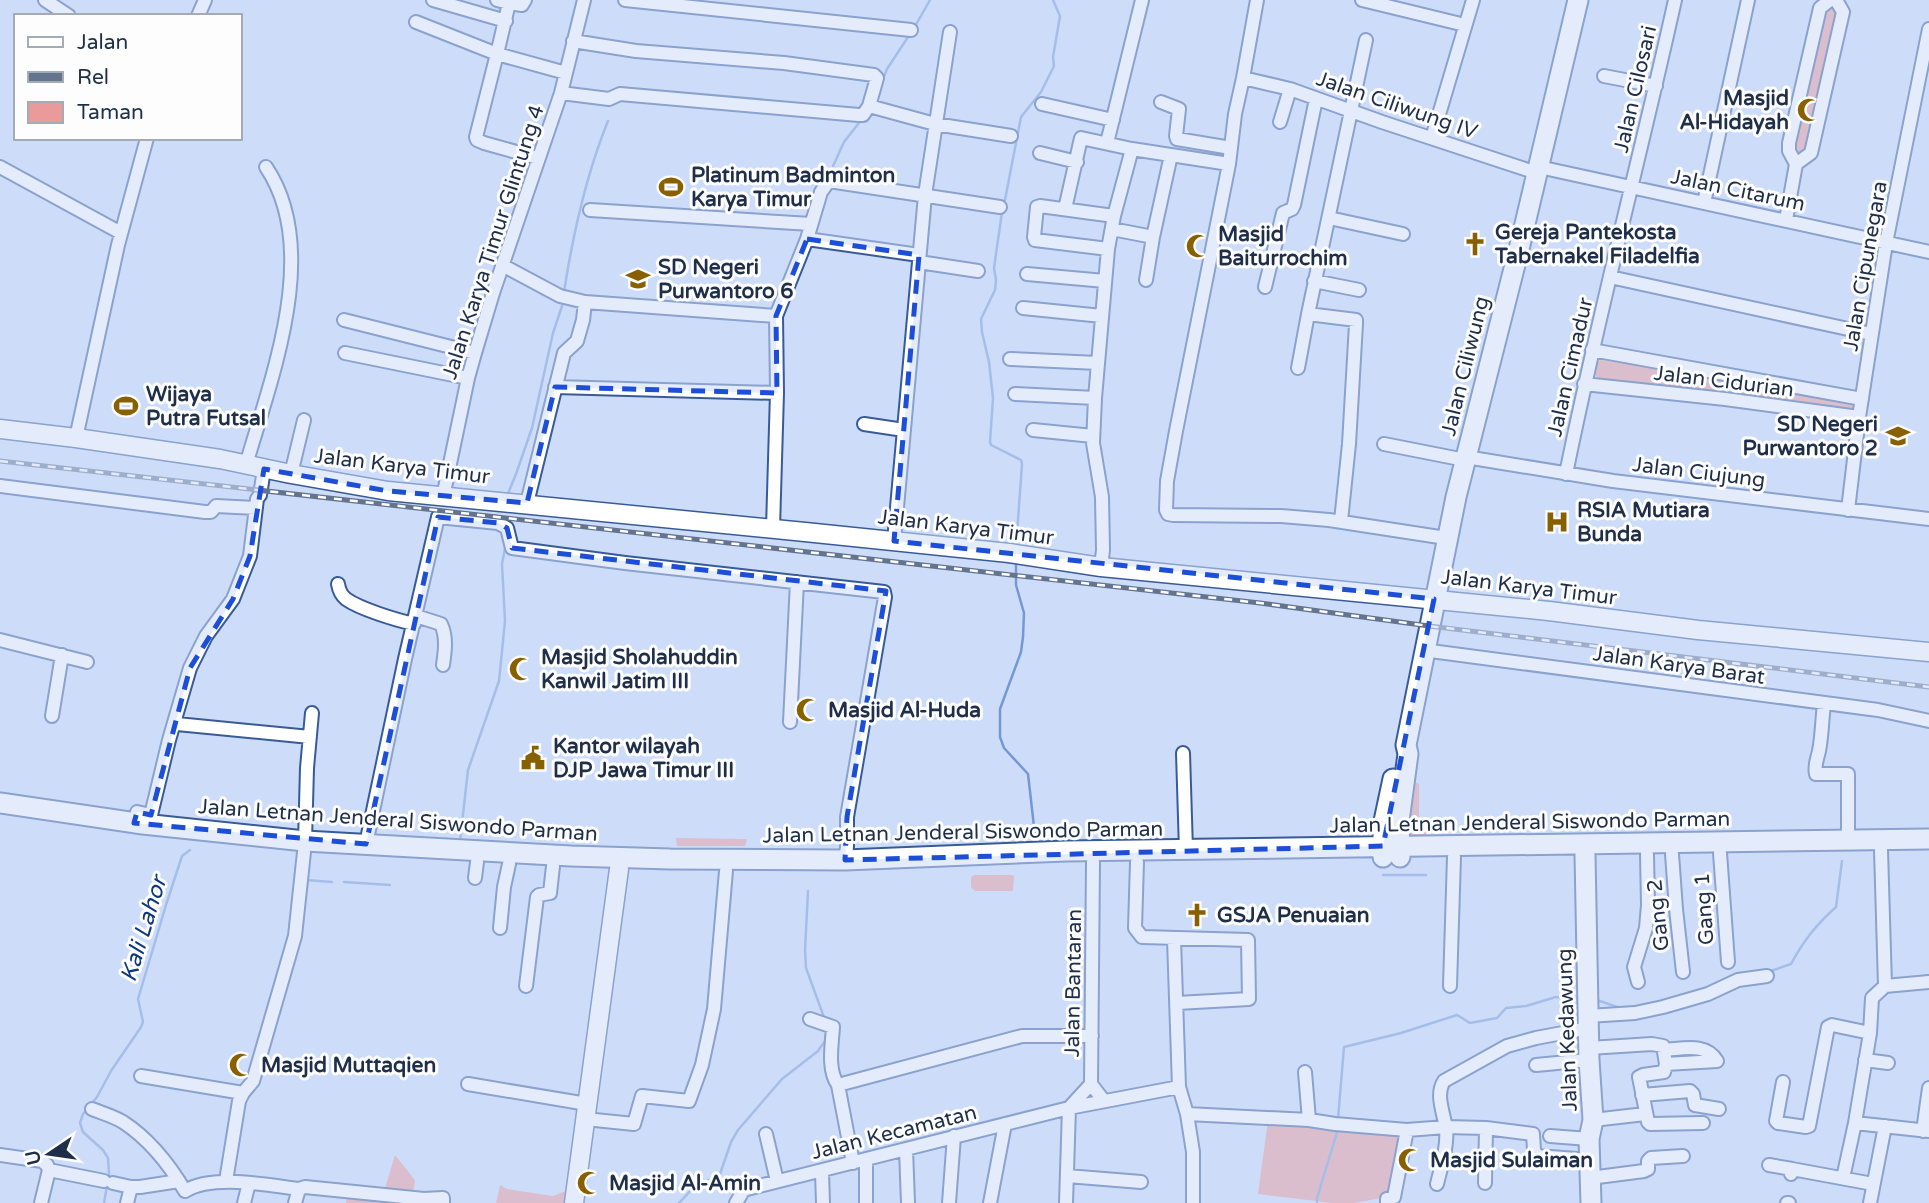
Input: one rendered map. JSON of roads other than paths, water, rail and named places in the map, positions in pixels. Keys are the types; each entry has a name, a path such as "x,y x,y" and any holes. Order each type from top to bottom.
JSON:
{"main road":[{"name":"Jalan Ciliwung","path":"1391,852 1383,823 1399,750 1406,745 1446,538 1578,0"},
{"name":"Jalan Letnan Jenderal Siswondo Parman","path":"0,803 142,819 304,846 476,870 509,864 726,871 954,861 1136,862 1391,852 1929,839"},
{"name":"Jalan Letnan Jenderal Siswondo Parman","path":"0,815 173,838 304,846 366,844 631,858 845,860 879,864"},
{"name":"Jalan Letnan Jenderal Siswondo Parman","path":"954,861 1066,851 1391,852 1454,858 1929,849"},
{"name":"Jalan Kedawung","path":"1585,855 1591,1203"}],"street":[{"path":"45,0 66,14"},
{"path":"433,0 506,21"},
{"path":"525,0 522,5 503,1 506,21 476,137 484,143 538,158"},
{"name":"Jalan Karya Timur Glintung 4","path":"443,497 475,353 561,93 584,0"},
{"path":"625,0 681,2 911,30"},
{"path":"1107,143 1142,0"},
{"path":"1257,0 1235,114 1229,164 1167,481 1166,510 1173,515 1281,516 1341,521 1446,538"},
{"path":"1362,0 1382,2 1465,25"},
{"path":"1432,138 1473,0"},
{"name":"Jalan Cilosari","path":"1631,186 1675,0"},
{"path":"1704,203 1748,0"},
{"path":"1786,220 1796,164 1789,151 1789,143 1820,8 1829,0"},
{"path":"1796,164 1811,153 1843,12 1836,0"},
{"path":"416,22 497,54 566,73"},
{"name":"Jalan Cipunegara","path":"1848,510 1859,417 1886,243 1929,29"},
{"path":"894,541 925,195 950,32"},
{"path":"1298,368 1366,40"},
{"path":"561,93 609,99 620,94 863,115 869,106 877,78 874,75 784,63 636,51 573,41"},
{"path":"1604,76 1656,86"},
{"name":"Jalan Ciliwung IV","path":"1243,78 1290,89 1432,138 1538,170"},
{"path":"1280,122 1290,89"},
{"path":"1265,288 1283,213 1294,205 1316,99"},
{"path":"1161,102 1179,109 1176,136 1178,140 1231,148"},
{"path":"1042,104 1113,120"},
{"path":"869,106 935,124 1011,136"},
{"path":"1065,209 1081,138 1229,164"},
{"path":"76,438 121,233 146,140"},
{"path":"1101,567 1102,497 1094,454 1095,398 1108,249 1132,149"},
{"path":"1040,153 1077,162"},
{"path":"1146,280 1171,155"},
{"path":"0,167 121,233"},
{"path":"246,465 278,355 290,283 291,250 286,209 275,180 266,167"},
{"name":"Jalan Citarum","path":"1538,170 1631,186 1929,252"},
{"path":"774,528 776,316 807,239 821,191 829,181 1000,207"},
{"name":"Jalan Cimadur","path":"1566,474 1584,384 1631,186"},
{"path":"1108,249 1035,240 1038,207 1065,209 1153,237"},
{"path":"590,210 811,224"},
{"path":"1329,218 1404,234"},
{"path":"807,239 978,271"},
{"path":"502,265 560,296 585,302 776,316"},
{"path":"1027,274 1105,281"},
{"path":"1610,277 1871,334"},
{"path":"1314,281 1359,289"},
{"path":"527,503 564,353 577,341 581,332 585,302"},
{"path":"1023,309 1102,316"},
{"path":"1308,314 1356,320 1349,444 1341,521"},
{"path":"344,320 475,353"},
{"name":"Jalan Cidurian","path":"1592,350 1862,399"},
{"path":"345,353 468,378"},
{"path":"1010,359 1098,363"},
{"path":"1725,399 1728,374"},
{"name":"Jalan Cidurian","path":"1584,384 1859,417"},
{"path":"555,387 777,393"},
{"path":"1015,394 1095,398"},
{"path":"290,474 304,420"},
{"path":"864,424 904,430"},
{"name":"Jalan Karya Timur","path":"0,429 220,459 388,491 774,528 1017,554 1101,567 1434,599 1698,630 1929,652"},
{"path":"1033,430 1093,436"},
{"name":"Jalan Ciujung","path":"1384,444 1566,474 1929,519"},
{"path":"142,819 190,668 206,636 233,599 250,556 264,469"},
{"path":"0,486 205,512 211,512 216,506 256,508"},
{"path":"366,844 438,517 503,526 512,548 884,592 886,597 847,817 848,847 845,860"},
{"path":"790,723 797,582"},
{"path":"338,584 340,593 346,599 369,610 441,624 446,646 443,664"},
{"path":"0,640 86,662"},
{"name":"Jalan Karya Barat","path":"1423,650 1878,710 1929,721"},
{"path":"52,716 62,655"},
{"path":"1824,704 1815,773 1848,774 1848,840"},
{"path":"226,1181 239,1101 253,1081 295,936 304,846 312,713"},
{"path":"177,724 310,737"},
{"path":"1183,753 1186,850"},
{"path":"1881,850 1885,986"},
{"name":"Gang 1","path":"1720,853 1728,962"},
{"path":"1638,982 1634,967 1646,928 1647,854"},
{"name":"Gang 2","path":"1672,854 1675,909 1683,972"},
{"path":"1450,986 1454,858"},
{"name":"Jalan Bantaran","path":"1093,862 1091,1084 1104,1101"},
{"path":"1136,862 1135,928 1142,937 1248,940 1249,999 1177,1003"},
{"path":"500,928 509,864"},
{"path":"526,986 537,897 550,893 553,866"},
{"path":"574,1203 619,869"},
{"path":"468,1084 634,1124 642,1096 689,1101 702,1065 714,1009 726,871"},
{"path":"1174,939 1179,1087 1187,1114 1194,1166 1193,1203"},
{"path":"1437,1184 1447,1136 1441,1106 1441,1088 1444,1081 1507,1046 1536,1038 1588,1011 1644,1011 1708,994 1738,980 1767,976"},
{"path":"1843,1178 1870,1033 1872,998 1885,986 1929,982"},
{"path":"820,1022 833,1027 831,1053 834,1078 859,1161 866,1203"},
{"path":"1783,1082 1776,1121 1809,1126 1828,1027 1832,1025 1870,1033"},
{"path":"838,1085 1022,1036 1092,1036"},
{"path":"1536,1065 1556,1068 1589,1054 1659,1044 1664,1050 1664,1072 1639,1077 1645,1114 1650,1124 1703,1123"},
{"path":"1664,1050 1703,1049 1712,1053 1717,1061 1666,1064"},
{"path":"1865,1060 1888,1063"},
{"path":"1305,1072 1309,1120"},
{"path":"141,1076 243,1093"},
{"path":"1066,1203 1069,1108 1091,1084"},
{"name":"Jalan Kecamatan","path":"736,1203 743,1191 777,1181 822,1172 1069,1108 1179,1087"},
{"path":"1855,1123 1926,1131 1929,1088"},
{"path":"1642,1095 1689,1091 1693,1094 1695,1105 1719,1109"},
{"path":"92,1109 122,1122 134,1131 164,1159 181,1192"},
{"path":"1187,1114 1309,1120 1407,1130 1486,1128 1533,1134 1535,1154 1590,1169 1644,1171 1648,1169 1648,1161 1651,1158 1683,1156"},
{"path":"1550,1136 1591,1130 1645,1114"},
{"path":"990,1203 1005,1124"},
{"path":"1870,1203 1885,1126"},
{"path":"1485,1183 1486,1128"},
{"path":"1387,1203 1387,1199 1394,1197 1407,1130"},
{"path":"766,1134 777,1181"},
{"path":"949,1203 954,1136"},
{"path":"906,1149 908,1203"},
{"path":"0,1155 42,1161 47,1165 49,1170 41,1203"},
{"path":"1769,1165 1872,1184"},
{"path":"49,1170 131,1187 181,1192 226,1181 424,1199 443,1198 443,1203"},
{"path":"822,1172 823,1203"},
{"path":"1067,1177 1141,1182"},
{"path":"244,1203 249,1183"},
{"path":"127,1203 131,1187"},
{"path":"295,1203 299,1189"}],"waterway":[{"path":"914,28 930,0"},
{"path":"1004,205 1021,117 1041,92 1054,66 1060,16 1053,0"},
{"path":"882,82 887,69 910,34"},
{"path":"833,166 844,142 862,119"},
{"path":"564,292 581,205 608,121"},
{"path":"1002,212 994,268 995,290 981,319 993,398 990,442 1021,460 1022,464 1016,548"},
{"path":"507,496 532,428 553,333 563,303"},
{"path":"460,841 468,770 499,681 505,621 502,564 506,543"},
{"path":"1016,562 1016,585 1024,613 1023,637 1021,652 1000,709 1000,737 1004,748 1028,774 1036,844"},
{"name":"Kali Lahor","path":"104,1203 109,1174 108,1158 83,1132 80,1123 83,1114 97,1097 141,1027 143,1022 138,999 182,856 190,850"},
{"path":"1768,972 1791,964 1811,933 1836,907 1842,861"},
{"path":"1383,875 1426,875"},
{"path":"306,880 332,882"},
{"path":"344,882 390,885"},
{"path":"808,891 806,968 825,1020"},
{"path":"1338,1119 1344,1047 1457,1015 1470,1023 1497,1018 1506,1008 1526,1006 1556,997 1580,998"},
{"path":"1597,1000 1620,1008"},
{"path":"679,1203 692,1189 720,1174 738,1130 782,1079 818,1051 825,1041 827,1030"},
{"path":"1317,1203 1338,1129"}],"railway":[{"path":"0,461 1260,603 1929,687"}],"place":[{"name":"Masjid Al-Hidayah","path":"1809,110"},
{"name":"Platinum Badminton Karya Timur","path":"671,187"},
{"name":"Gereja Pantekosta Tabernakel Filadelfia","path":"1475,244"},
{"name":"Masjid Baiturrochim","path":"1198,246"},
{"name":"SD Negeri Purwantoro 6","path":"638,279"},
{"name":"Wijaya Putra Futsal","path":"126,406"},
{"name":"SD Negeri Purwantoro 2","path":"1898,436"},
{"name":"RSIA Mutiara Bunda","path":"1557,522"},
{"name":"Masjid Sholahuddin Kanwil Jatim III","path":"521,669"},
{"name":"Masjid Al-Huda","path":"808,710"},
{"name":"Kantor wilayah DJP Jawa Timur III","path":"533,758"},
{"name":"GSJA Penuaian","path":"1197,915"},
{"name":"Masjid Muttaqien","path":"241,1065"},
{"name":"Masjid Sulaiman","path":"1410,1160"},
{"name":"Masjid Al-Amin","path":"589,1183"}]}
